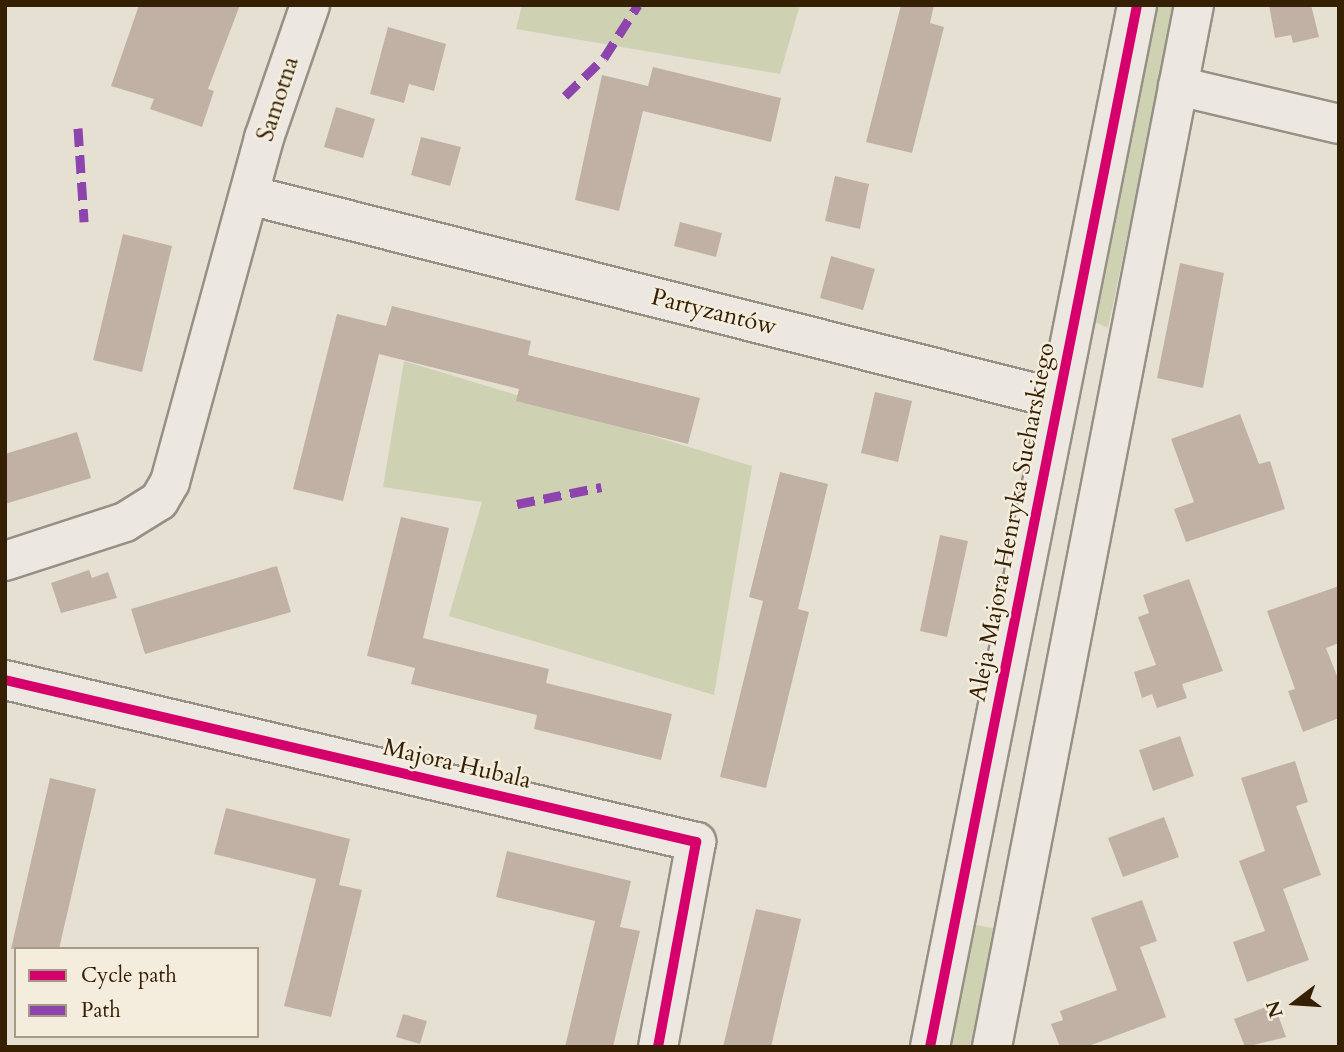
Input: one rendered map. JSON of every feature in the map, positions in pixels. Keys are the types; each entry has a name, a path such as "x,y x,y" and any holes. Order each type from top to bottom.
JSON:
{"street":[{"name":"Samotna","path":"5,561 125,522 159,501 170,482 249,195 310,5"},
{"name":"Aleja Majora Henryka Sucharskiego","path":"930,1047 1137,5"},
{"path":"992,1047 1126,341 1194,5"},
{"path":"1178,86 1339,124"},
{"name":"Partyzantów","path":"249,195 1058,398"},
{"path":"1092,517 1058,398 1126,341"},
{"name":"Majora Hubala","path":"5,680 696,842 658,1047"}],"green space":[{"path":"522,5 800,5 780,74 516,29"},
{"path":"1154,5 1176,5 1108,328 1091,320"},
{"path":"404,361 752,466 714,695 449,616 482,502 383,487"},
{"path":"971,924 997,929 974,1047 947,1047"}],"building":[{"path":"139,5 240,5 208,89 214,91 202,127 150,109 154,99 111,86"},
{"path":"901,5 934,5 930,23 944,27 912,153 866,142"},
{"path":"1269,5 1311,5 1319,37 1293,43 1291,35 1275,38"},
{"path":"388,27 446,44 434,91 409,84 404,103 370,94"},
{"path":"653,67 781,98 771,142 643,111 619,211 575,200 602,75 648,86"},
{"path":"336,107 375,119 363,158 324,147"},
{"path":"421,137 461,147 450,186 411,175"},
{"path":"835,176 869,184 860,229 825,221"},
{"path":"680,222 722,233 716,257 674,246"},
{"path":"123,234 172,246 142,372 93,360"},
{"path":"831,256 875,269 863,310 820,298"},
{"path":"1180,263 1224,273 1203,388 1157,378"},
{"path":"392,306 531,341 528,355 700,398 688,444 516,401 519,389 379,354 343,501 293,489 337,314 386,326"},
{"path":"875,392 912,401 898,462 861,453"},
{"path":"1240,414 1259,464 1270,461 1285,509 1186,542 1174,509 1194,502 1171,439"},
{"path":"77,432 91,478 5,504 5,454"},
{"path":"780,472 828,484 798,609 809,612 766,788 720,777 763,601 749,597"},
{"path":"401,517 449,528 423,638 549,669 546,683 672,714 661,760 534,729 537,715 411,684 415,668 367,656"},
{"path":"940,535 968,541 947,637 920,631"},
{"path":"277,566 291,612 145,654 131,609"},
{"path":"89,570 92,578 108,572 117,598 61,613 51,583"},
{"path":"1189,579 1223,671 1182,684 1187,698 1157,708 1152,694 1142,698 1134,672 1156,665 1138,617 1149,613 1143,595"},
{"path":"1339,586 1339,643 1326,648 1339,681 1339,718 1303,732 1288,691 1295,689 1267,611"},
{"path":"1180,736 1194,776 1153,791 1139,750"},
{"path":"1295,761 1308,802 1296,806 1321,875 1283,889 1309,960 1247,982 1233,942 1265,931 1239,861 1265,851 1241,778"},
{"path":"50,778 96,789 59,947 11,949"},
{"path":"226,808 350,839 339,885 362,890 331,1017 284,1006 316,879 214,854"},
{"path":"1164,817 1179,857 1123,877 1108,838"},
{"path":"507,851 631,881 620,927 640,931 613,1047 565,1047 595,921 496,897"},
{"path":"1142,900 1157,941 1140,947 1166,1017 1086,1047 1060,1047 1051,1024 1063,1020 1060,1011 1117,990 1091,918"},
{"path":"756,909 801,919 771,1047 723,1047"},
{"path":"1274,1004 1286,1037 1245,1047 1234,1019"},
{"path":"403,1014 427,1021 420,1044 396,1037"}],"marked path":[{"path":"565,96 604,58 638,5"},
{"path":"78,128 84,222"},
{"path":"517,504 601,487"}],"cycle path":[{"path":"930,1047 1137,5"},
{"path":"5,680 696,842 658,1047"}]}
